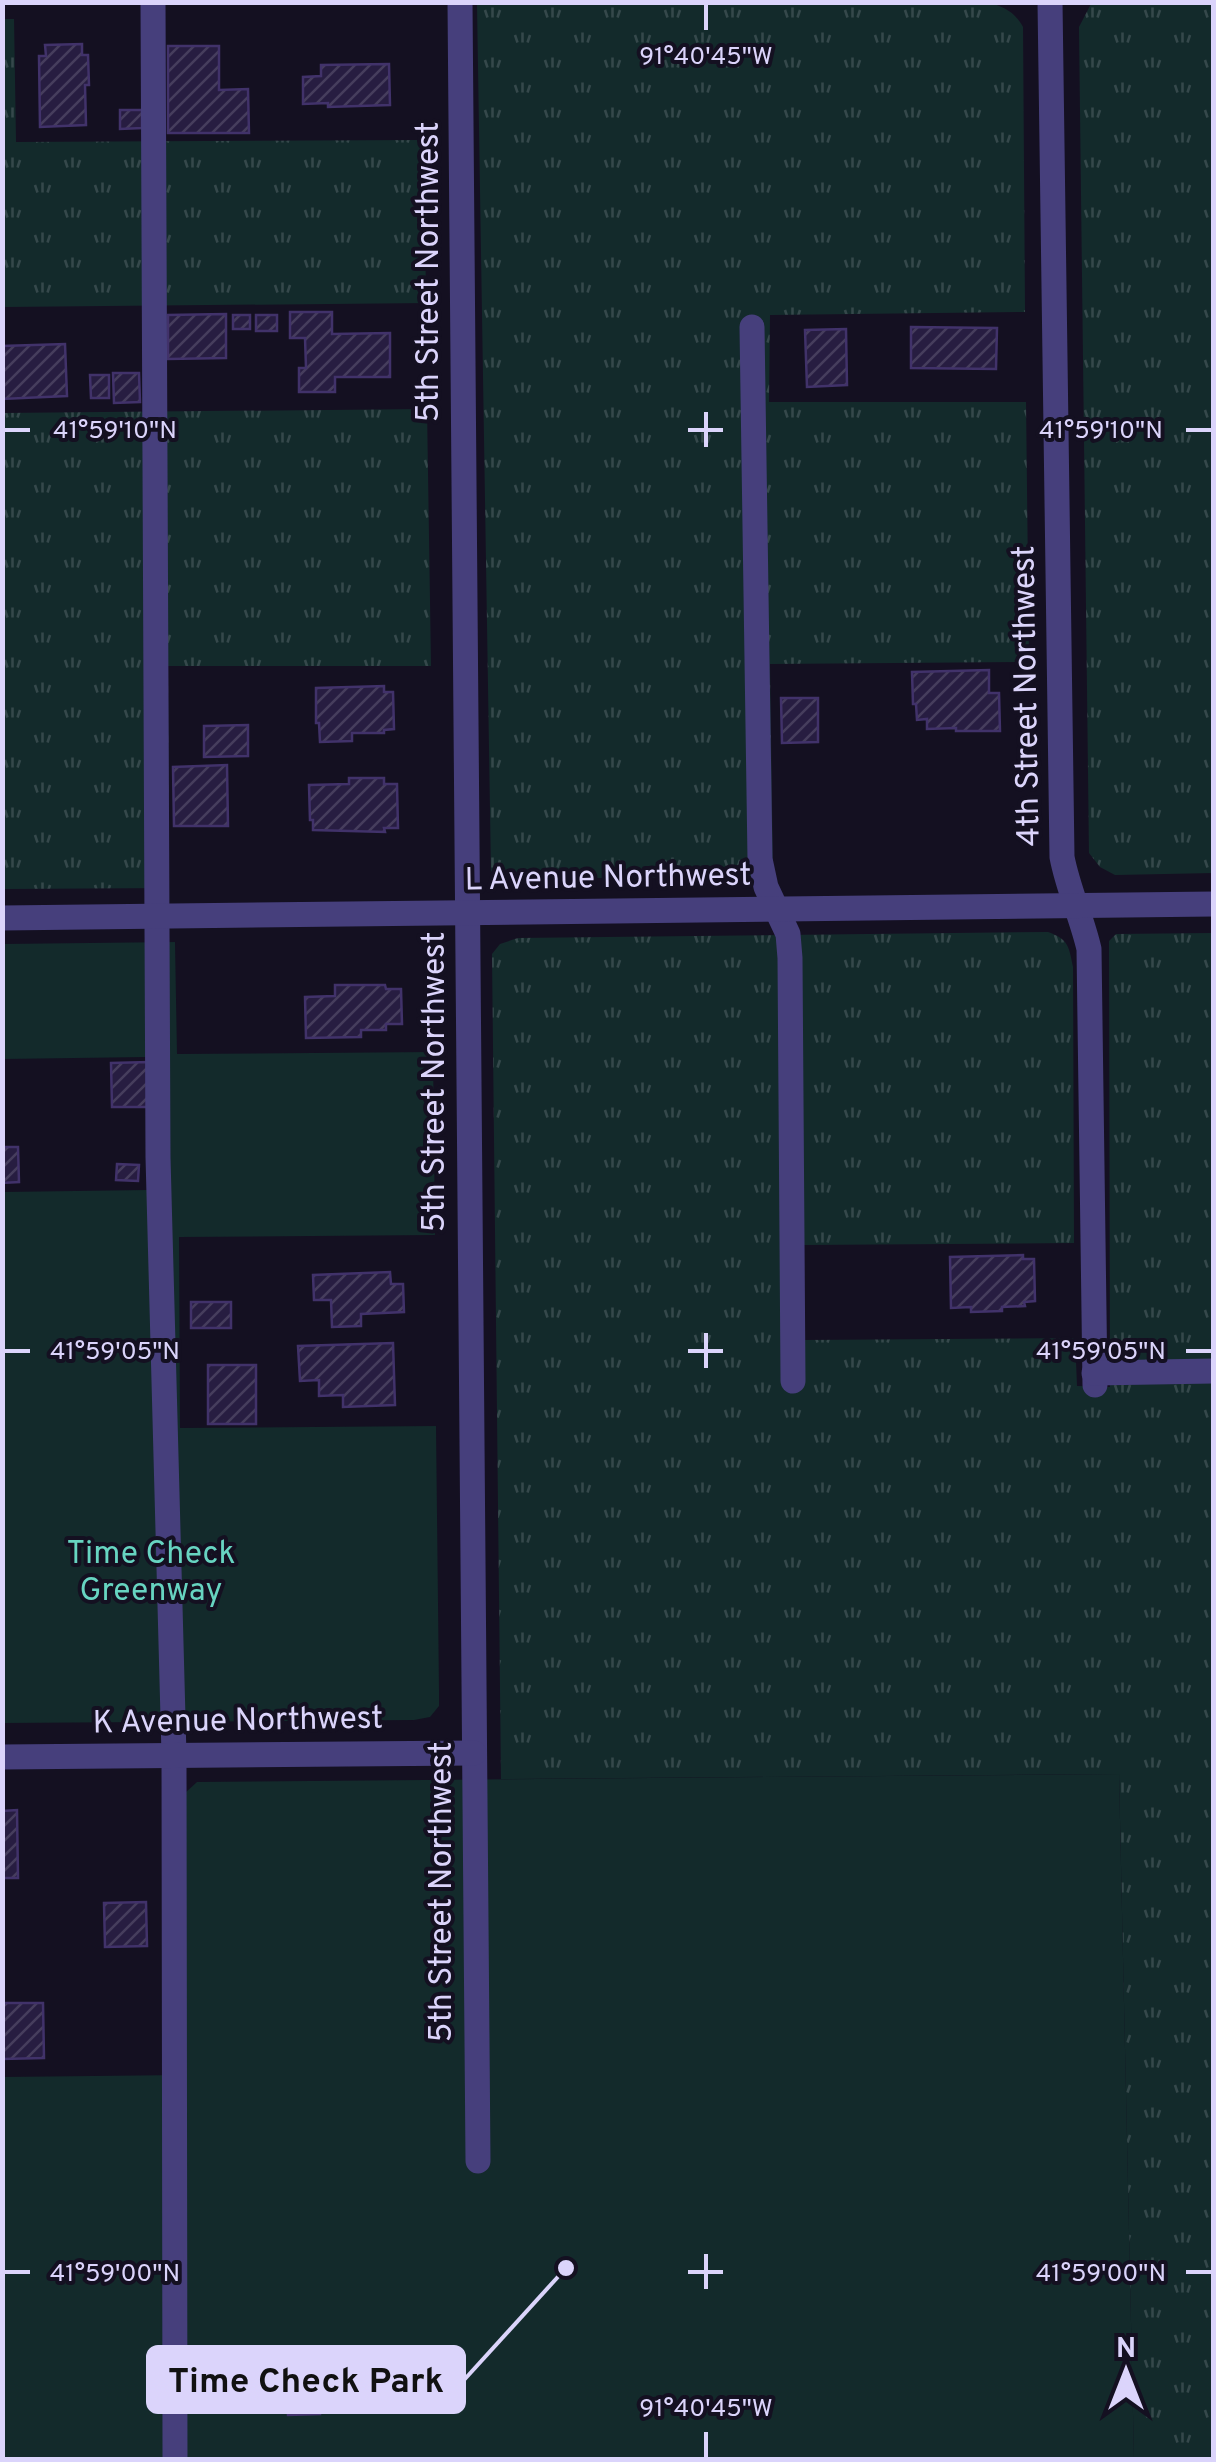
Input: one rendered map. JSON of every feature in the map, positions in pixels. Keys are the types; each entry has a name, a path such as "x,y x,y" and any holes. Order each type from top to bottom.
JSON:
{"street":[{"path":"153,2 158,1157 174,1755 175,2460"},
{"name":"5th Street Northwest","path":"460,2 478,2161"},
{"name":"4th Street Northwest","path":"1050,2 1062,858 1085,929 1090,981 1094,1379 1214,1371"},
{"path":"752,327 760,860 766,886 788,934 790,958 793,1381"},
{"name":"L Avenue Northwest","path":"2,918 1214,904"},
{"name":"K Avenue Northwest","path":"2,1757 474,1753"}],"green space":[{"path":"987,2 1008,10 1023,27 1025,312 770,315 769,402 1026,402 1029,662 770,664 773,876 498,879 491,871 477,3"},
{"path":"1092,2 1213,3 1213,873 1115,875 1100,867 1089,853 1079,27"},
{"path":"2,19 14,19 16,142 424,140 426,303 3,307"},
{"path":"427,409 431,666 168,666 169,888 3,889 2,413"},
{"path":"1048,932 1066,944 1073,967 1074,1243 802,1245 803,1340 1075,1338 1077,1386 1110,1387 1109,941 1116,934 1213,933 1213,2459 1134,2459 1119,1774 501,1779 492,954 500,944 518,938"},
{"name":"Time Check Greenway","path":"175,942 177,1054 433,1052 435,1235 179,1237 180,1428 436,1426 439,1706 430,1717 3,1723 3,1192 148,1190 147,1057 3,1059 2,944"},
{"path":"1119,1774 1134,2459 3,2459 2,2077 184,2075 185,1793 197,1782"}],"building":[{"path":"82,44 82,55 88,55 86,125 40,127 39,56 46,56 45,45"},
{"path":"168,46 219,46 219,90 248,89 249,133 168,133"},
{"path":"389,64 390,105 303,104 303,77 321,76 321,65"},
{"path":"120,110 142,110 142,128 120,129"},
{"path":"290,312 332,312 332,334 390,333 390,377 335,377 335,392 299,392 299,368 306,368 305,338 290,338"},
{"path":"226,314 226,358 168,359 168,315"},
{"path":"233,315 250,315 250,329 233,329"},
{"path":"256,315 277,315 277,331 256,331"},
{"path":"911,327 997,328 996,369 911,368"},
{"path":"846,329 847,385 807,387 805,330"},
{"path":"65,344 67,396 2,399 2,346"},
{"path":"113,373 139,373 140,402 114,403"},
{"path":"90,375 109,375 109,398 91,398"},
{"path":"989,670 989,693 999,693 1000,731 927,729 927,719 917,720 912,672"},
{"path":"384,686 384,692 393,692 394,729 384,733 352,733 352,741 320,742 316,688"},
{"path":"781,698 818,698 818,742 782,743"},
{"path":"248,725 248,756 204,757 204,726"},
{"path":"227,765 228,826 174,826 173,767"},
{"path":"349,778 384,778 384,784 397,784 398,828 384,828 385,832 313,830 309,785 349,784"},
{"path":"335,985 385,985 386,989 401,989 402,1024 386,1024 386,1030 361,1030 361,1037 306,1038 305,997 335,996"},
{"path":"149,1062 150,1107 112,1107 111,1063"},
{"path":"2,1147 18,1147 19,1182 2,1183"},
{"path":"117,1164 139,1165 138,1181 116,1180"},
{"path":"1023,1255 1023,1259 1034,1259 1035,1301 1024,1302 1025,1306 1002,1307 1002,1311 951,1308 950,1257"},
{"path":"390,1272 391,1284 403,1284 404,1312 361,1314 361,1326 332,1327 331,1300 314,1300 313,1275"},
{"path":"191,1302 231,1302 231,1328 191,1328"},
{"path":"393,1343 395,1405 343,1407 343,1395 319,1396 319,1380 300,1381 298,1346"},
{"path":"208,1365 256,1365 256,1424 208,1424"},
{"path":"17,1810 18,1878 2,1878 2,1811"},
{"path":"146,1902 147,1946 105,1947 104,1903"},
{"path":"2,2003 43,2003 44,2058 2,2059"},
{"path":"318,2381 320,2414 288,2415 286,2383"}],"place":[{"name":"Time Check Park","path":"566,2268"}]}
